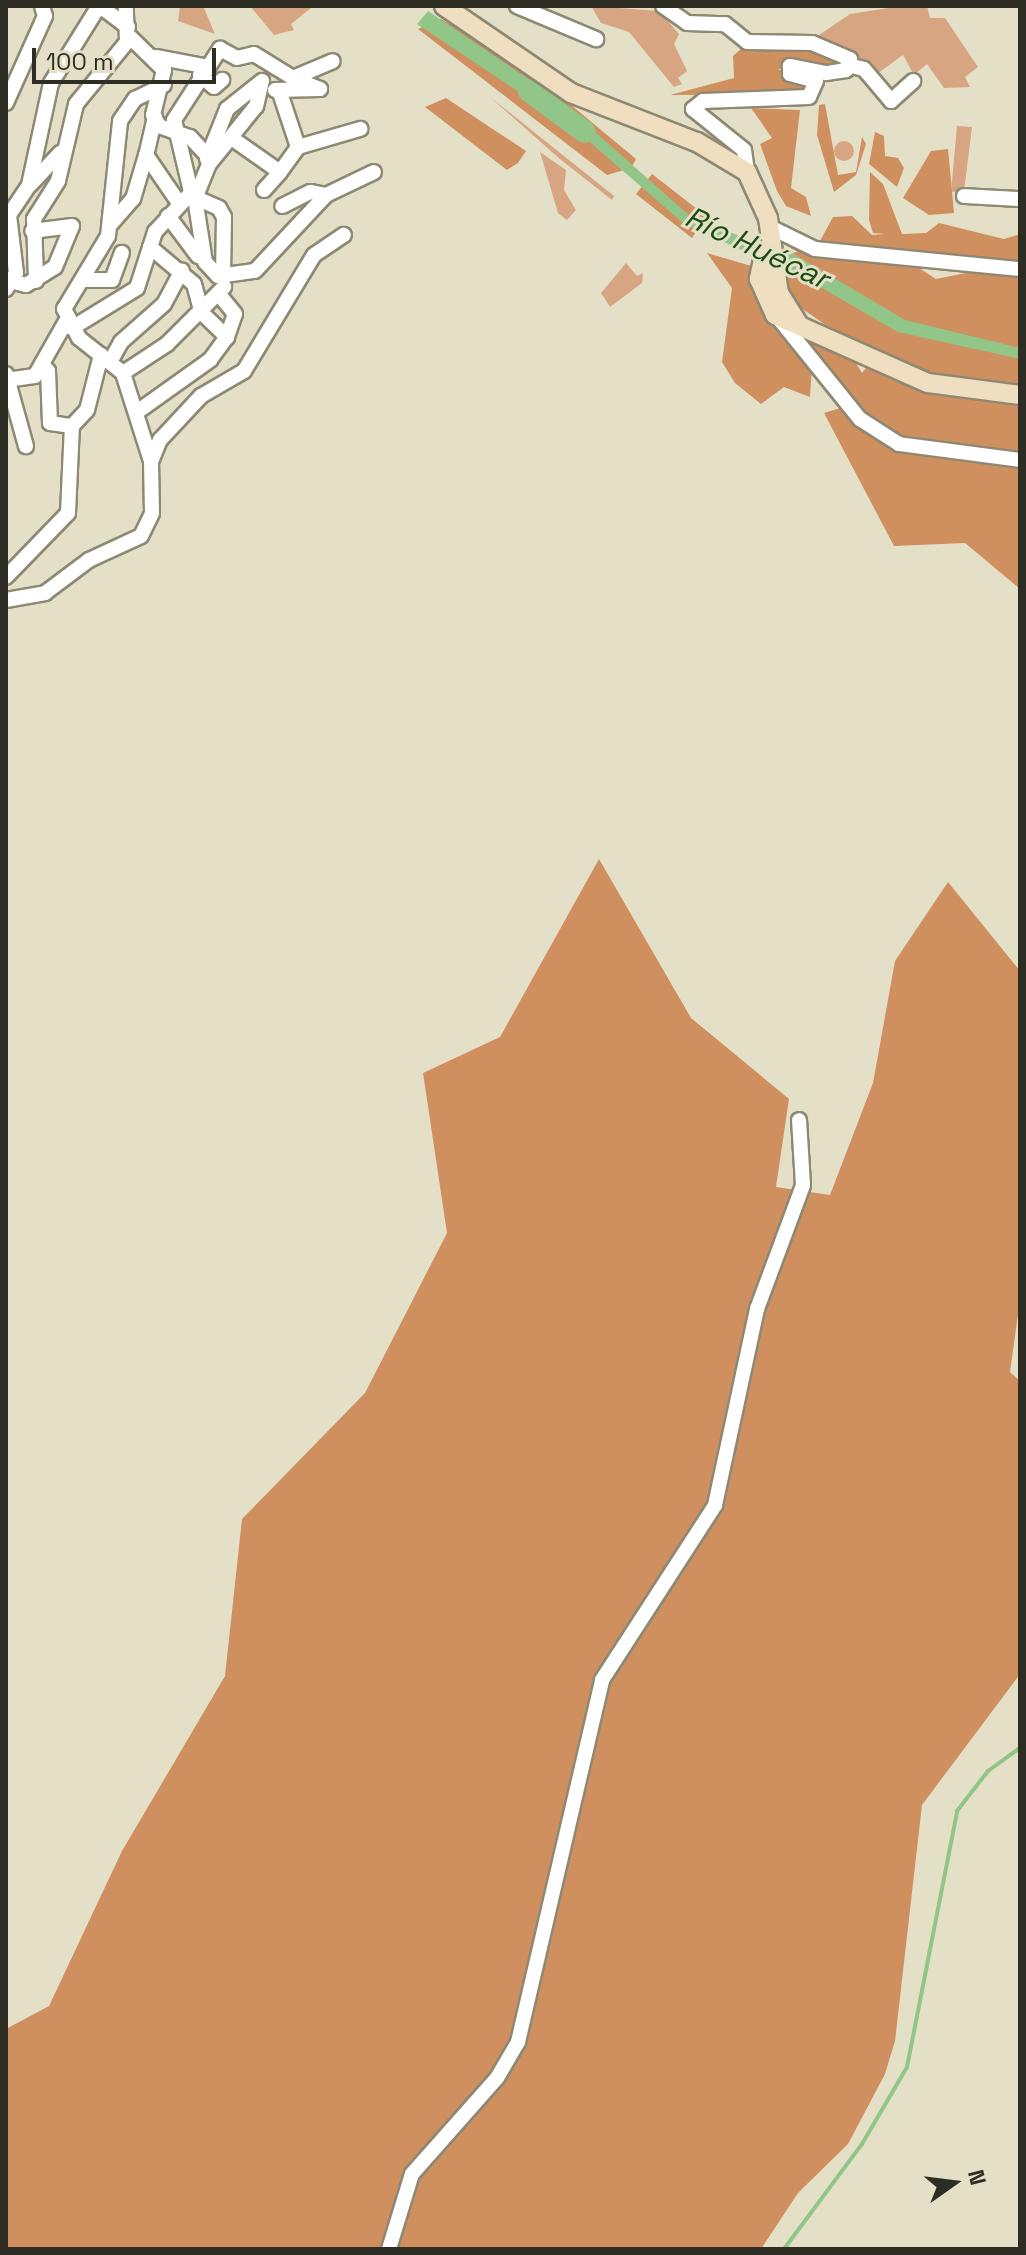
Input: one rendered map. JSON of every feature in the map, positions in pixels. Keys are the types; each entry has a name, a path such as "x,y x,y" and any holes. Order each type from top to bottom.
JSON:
{"street":[{"path":"6,103 45,16 42,6"},
{"path":"29,185 51,83 100,6 156,57 202,71 214,87 222,80"},
{"path":"36,281 32,231 58,181 60,153 76,104 128,32 126,6"},
{"path":"444,6 571,93 697,142 747,172"},
{"path":"517,6 596,39"},
{"path":"663,6 687,23 725,24 747,42 779,39 812,43 852,66 891,101 913,81"},
{"path":"69,320 137,288 150,247 168,216 188,198 227,109 260,88 320,89 272,67 254,54 237,58 220,49 202,71 183,106 175,133 188,198 203,241 205,262"},
{"path":"110,225 130,205 146,155 164,88 156,57"},
{"path":"293,78 333,61"},
{"path":"852,66 826,73 790,66 790,74 816,81 809,97 703,101 693,109 744,150 747,172 770,232 761,288 775,315 860,419 899,444 1020,460"},
{"path":"207,158 233,139 272,67"},
{"path":"164,88 183,106"},
{"path":"26,446 8,377 31,379 69,320 110,225 120,121 135,99 164,88"},
{"path":"279,90 298,147"},
{"path":"155,117 207,158"},
{"path":"264,190 298,147 360,129"},
{"path":"233,139 280,172"},
{"path":"32,231 72,226 55,267 36,281 10,286 9,215 29,185 60,153"},
{"path":"146,155 188,198 218,204"},
{"path":"168,216 205,262 228,274 263,266 326,195 374,172"},
{"path":"282,206 310,192 326,195"},
{"path":"964,196 1020,199"},
{"path":"123,373 202,313 219,294 228,274 227,240 218,204"},
{"path":"203,241 218,204"},
{"path":"770,232 815,249 1020,269"},
{"path":"151,462 160,440 201,396 244,371 314,255 344,235"},
{"path":"150,247 182,270 202,313 227,337"},
{"path":"87,280 112,280 122,253"},
{"path":"767,264 798,323"},
{"path":"6,577 68,513 72,426 87,410 106,359 164,304 182,270"},
{"path":"137,412 210,360 227,337 235,314 219,294"},
{"path":"775,315 928,383 1020,395"},
{"path":"6,600 45,593 89,560 141,536 152,513 151,462 123,373 69,320"},
{"path":"42,364 48,371 50,423 72,426"},
{"path":"389,2249 412,2174 497,2078 518,2042 602,1680 715,1505 757,1309 803,1185 799,1120"}],"shaded area":[{"path":"180,6 203,6 215,34 178,21"},
{"path":"250,6 311,8 291,24 294,30 274,35"},
{"path":"591,6 659,11 679,34 674,44 687,71 678,78 682,84 674,87 629,32 601,23"},
{"path":"901,6 927,6 930,18 945,18 978,67 965,77 970,87 944,88 927,64 914,75 903,55 874,76 813,39 850,14"},
{"path":"441,19 571,93 565,100 636,159 631,168 607,175 418,29"},
{"path":"742,48 815,49 846,65 778,69 810,82 802,94 670,95 734,78 733,56"},
{"path":"490,97 614,196 612,200 560,159"},
{"path":"446,98 526,151 518,163 507,170 425,107"},
{"path":"825,104 838,175 856,172 862,137 866,144 856,175 834,192 817,135 819,105"},
{"path":"751,108 800,110 791,188 806,197 811,216 786,206 777,191 760,144 772,138"},
{"path":"957,126 972,127 964,191 951,192"},
{"path":"875,132 884,136 885,156 898,158 904,168 897,187 869,164"},
{"path":"844,141 851,144 854,151 851,158 844,161 837,158 834,151 837,144"},
{"path":"948,149 954,213 929,215 903,198 931,151"},
{"path":"540,152 566,170 564,190 576,210 567,220 558,213"},
{"path":"870,172 883,184 902,234 926,233 939,223 1004,239 1020,234 1020,260 915,258 820,241 833,217 852,216 872,235 885,234 873,233 869,220"},
{"path":"652,174 706,216 692,238 636,194"},
{"path":"791,248 916,266 936,279 981,270 1020,273 1020,589 965,543 894,546 824,413 857,403 798,332 853,358 862,373 874,358 801,308 784,280"},
{"path":"707,253 768,271 783,339 812,367 810,397 784,387 761,404 735,383 722,362 732,288"},
{"path":"626,263 637,276 643,273 642,283 610,307 601,293"},
{"path":"599,859 691,1018 789,1099 776,1187 830,1195 873,1083 895,961 948,882 1020,971 1020,1300 1010,1372 1020,1381 1020,1674 922,1805 895,2041 885,2074 848,2144 798,2193 761,2249 6,2249 6,2029 49,2006 122,1851 225,1676 242,1519 365,1393 447,1233 423,1073 500,1037"}],"water":[{"path":"428,11 558,99 549,112 417,24"},
{"path":"567,107 692,218 759,243 755,256 684,224 560,116"},
{"path":"780,246 905,320 1020,348 1020,359 898,332 777,262"}],"waterway":[{"name":"Río Huécar","path":"529,91 585,132"},
{"path":"784,2249 862,2144 907,2067 957,1811 988,1771 1020,1748"}]}
